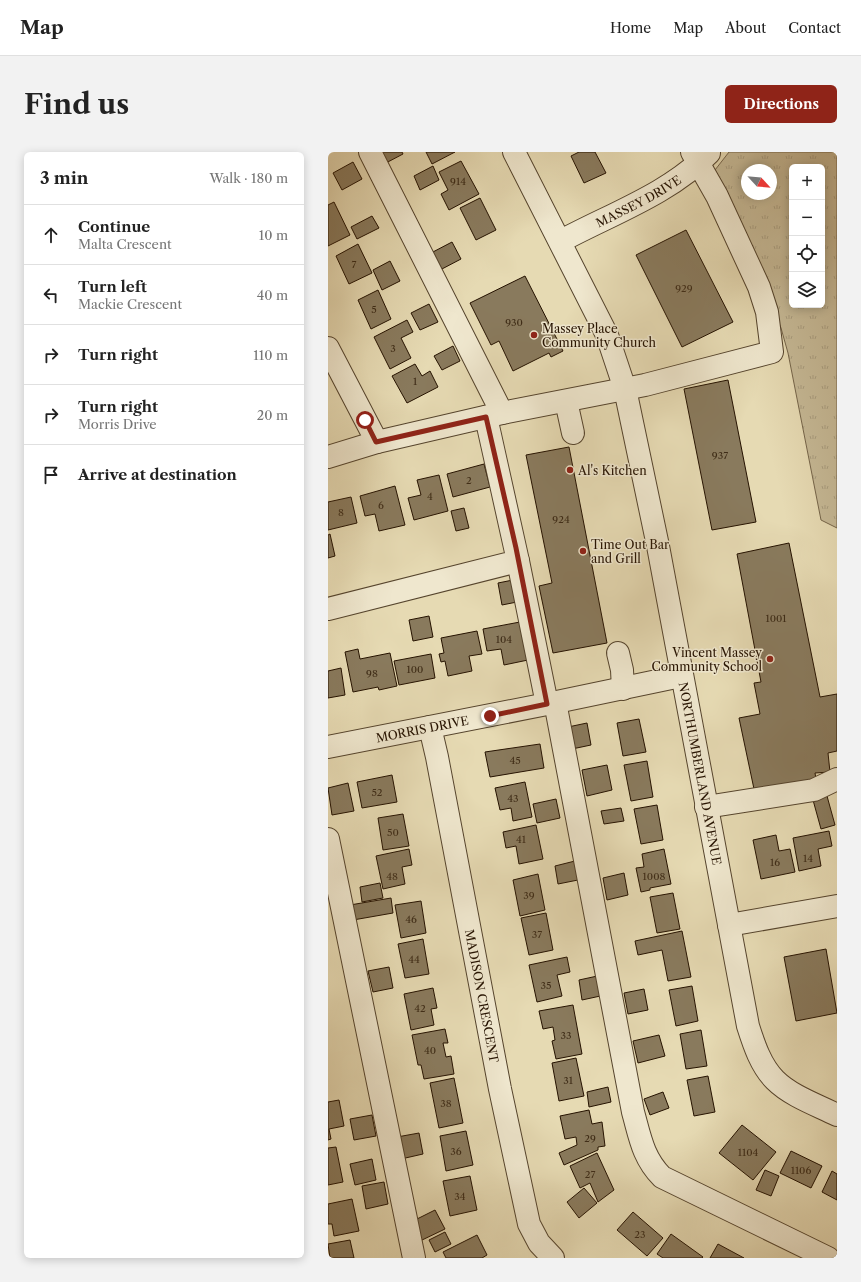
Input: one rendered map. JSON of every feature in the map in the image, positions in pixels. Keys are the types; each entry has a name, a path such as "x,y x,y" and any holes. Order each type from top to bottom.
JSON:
{"street":[{"path":"370,152 494,415 518,561 551,703 632,1112 645,1153 651,1166 662,1177 828,1258"},
{"name":"NORTHUMBERLAND AVENUE","path":"514,152 561,241 607,335 625,389 658,546 681,676 748,1026 754,1045 764,1064 776,1080 798,1096 837,1115"},
{"path":"328,457 376,442 494,415 645,385 772,352 767,312 759,287 717,196 701,156"},
{"name":"MASSEY DRIVE","path":"561,241 640,202 701,156"},
{"path":"328,348 376,442"},
{"path":"566,401 573,433"},
{"path":"328,609 518,561"},
{"path":"618,653 622,670 623,689"},
{"name":"MORRIS DRIVE","path":"328,747 623,689 681,676"},
{"name":"MADISON CRESCENT","path":"430,727 440,772 500,1089 529,1224 539,1243 553,1258"},
{"path":"706,807 814,790 837,779"},
{"path":"328,839 414,1258"},
{"path":"729,925 837,906"}],"green space":[{"path":"729,152 837,152 837,528 821,520 788,353 781,328 715,170"}],"building":[{"path":"378,152 402,152 403,154 384,164"},
{"path":"426,152 455,152 432,164"},
{"path":"579,152 595,152 606,173 584,183 571,156"},
{"path":"461,161 479,194 449,210 441,194 448,190 439,172"},
{"path":"353,162 362,179 342,190 333,173"},
{"path":"433,166 439,180 420,190 414,176"},
{"path":"480,198 496,230 476,240 460,208"},
{"path":"334,202 350,235 328,246 328,205"},
{"path":"372,216 379,228 357,239 351,227"},
{"path":"686,230 733,322 682,347 636,255"},
{"path":"452,242 461,259 440,270 431,253"},
{"path":"358,244 372,273 349,284 336,256"},
{"path":"390,261 400,281 382,290 373,270"},
{"path":"525,276 563,351 551,357 549,353 513,371 499,341 491,345 470,303"},
{"path":"378,290 391,319 371,329 358,300"},
{"path":"429,304 438,322 420,330 411,313"},
{"path":"407,320 413,332 401,338 411,358 390,369 374,337"},
{"path":"453,346 460,361 442,370 434,356"},
{"path":"415,364 422,376 430,371 438,387 407,403 392,376"},
{"path":"728,380 756,522 712,530 684,389"},
{"path":"569,447 607,643 553,653 539,586 552,583 526,455"},
{"path":"484,464 490,487 453,497 447,474"},
{"path":"439,475 448,511 414,520 408,498 421,495 417,480"},
{"path":"395,486 405,525 379,531 375,514 365,516 360,496"},
{"path":"351,497 357,523 328,530 328,502"},
{"path":"464,508 469,528 456,531 451,511"},
{"path":"330,534 335,556 328,558 328,535"},
{"path":"789,543 820,697 837,694 837,751 828,753 830,772 815,773 816,779 754,789 739,718 760,714 754,683 761,682 737,554"},
{"path":"513,580 517,602 502,605 498,583"},
{"path":"429,616 433,637 413,641 409,620"},
{"path":"520,622 528,660 504,665 501,649 487,651 483,629"},
{"path":"477,631 482,654 469,656 472,671 448,676 445,661 441,662 439,654 444,653 441,638"},
{"path":"358,649 360,659 390,653 397,686 379,690 378,687 353,692 345,652"},
{"path":"431,654 435,678 399,685 394,661"},
{"path":"341,668 345,695 328,698 328,671"},
{"path":"639,719 646,752 623,756 617,723"},
{"path":"587,723 591,745 572,749 568,727"},
{"path":"540,744 544,768 490,777 485,752"},
{"path":"647,761 653,797 631,801 624,765"},
{"path":"607,765 612,790 587,796 582,770"},
{"path":"392,775 397,802 362,808 357,782"},
{"path":"525,782 532,817 513,821 511,808 500,810 495,788"},
{"path":"348,783 354,811 332,815 328,788"},
{"path":"827,796 835,825 821,829 813,800"},
{"path":"556,799 560,818 537,823 533,804"},
{"path":"657,805 663,840 641,844 634,809"},
{"path":"621,808 624,821 604,824 601,811"},
{"path":"403,814 409,846 383,850 378,818"},
{"path":"536,825 543,859 519,864 516,846 506,848 503,832"},
{"path":"829,831 832,846 818,849 821,866 799,871 793,838"},
{"path":"776,835 779,851 790,849 795,872 761,879 753,840"},
{"path":"409,849 412,865 402,867 405,884 383,889 376,856"},
{"path":"664,849 671,884 650,888 650,890 641,892 636,868 644,867 642,854"},
{"path":"575,861 578,880 558,884 555,866"},
{"path":"624,873 628,895 607,900 603,878"},
{"path":"538,874 545,910 520,916 513,880"},
{"path":"380,883 383,898 362,902 360,887"},
{"path":"673,893 680,929 657,933 650,897"},
{"path":"391,898 393,913 353,920 350,905"},
{"path":"421,901 426,933 401,938 395,905"},
{"path":"546,913 553,950 529,955 521,918"},
{"path":"682,931 691,977 668,981 662,950 638,955 635,941"},
{"path":"423,939 429,974 405,978 398,944"},
{"path":"826,949 837,1013 796,1021 784,957"},
{"path":"567,957 570,972 557,975 562,996 537,1002 529,965"},
{"path":"389,967 393,988 373,992 368,971"},
{"path":"602,975 605,995 582,1000 579,980"},
{"path":"692,986 698,1021 676,1026 669,990"},
{"path":"433,988 437,1008 431,1009 434,1025 411,1030 404,994"},
{"path":"644,989 648,1010 628,1014 624,993"},
{"path":"573,1005 582,1054 556,1059 552,1041 555,1040 553,1027 543,1029 539,1011"},
{"path":"445,1029 448,1043 443,1043 446,1057 451,1056 454,1074 424,1079 421,1065 418,1065 412,1035"},
{"path":"701,1030 707,1066 686,1069 680,1034"},
{"path":"659,1035 665,1056 638,1063 633,1041"},
{"path":"576,1058 584,1096 559,1101 552,1063"},
{"path":"708,1076 715,1112 694,1116 687,1080"},
{"path":"454,1078 463,1123 439,1128 430,1083"},
{"path":"608,1087 611,1102 589,1107 587,1092"},
{"path":"663,1092 669,1108 650,1115 644,1099"},
{"path":"339,1100 344,1126 329,1129 331,1139 328,1140 328,1102"},
{"path":"589,1110 592,1124 602,1122 605,1146 598,1147 598,1150 564,1165 559,1153 577,1145 576,1137 565,1139 560,1116"},
{"path":"372,1115 376,1136 354,1140 350,1119"},
{"path":"742,1125 776,1152 753,1180 719,1153"},
{"path":"466,1131 473,1165 446,1171 440,1136"},
{"path":"419,1133 423,1154 401,1159 397,1137"},
{"path":"336,1147 343,1182 328,1185 328,1148"},
{"path":"791,1151 822,1166 811,1188 780,1173"},
{"path":"597,1153 614,1190 598,1202 590,1183 580,1188 570,1166"},
{"path":"372,1159 376,1180 355,1185 350,1164"},
{"path":"765,1170 779,1176 771,1196 756,1190"},
{"path":"832,1171 837,1174 837,1200 822,1192"},
{"path":"470,1176 477,1210 450,1216 443,1181"},
{"path":"384,1182 388,1204 366,1209 362,1186"},
{"path":"584,1188 597,1203 579,1218 567,1202"},
{"path":"352,1199 359,1231 334,1236 332,1224 328,1224 328,1204"},
{"path":"435,1210 445,1229 420,1241 411,1222"},
{"path":"633,1212 663,1238 647,1256 617,1230"},
{"path":"445,1232 451,1244 435,1252 429,1240"},
{"path":"671,1234 703,1257 663,1258 657,1254"},
{"path":"477,1235 487,1255 482,1258 446,1258 443,1252"},
{"path":"350,1240 354,1258 330,1258 328,1244"},
{"path":"718,1244 744,1258 710,1258"}],"place":[{"name":"Massey Place Community Church","path":"534,335"},
{"name":"Al's Kitchen","path":"570,470"},
{"name":"Time Out Bar and Grill","path":"583,551"},
{"name":"Vincent Massey Community School","path":"770,659"}],"route":[{"path":"365,420 376,442 486,417 516,548 547,704 490,716"}]}
